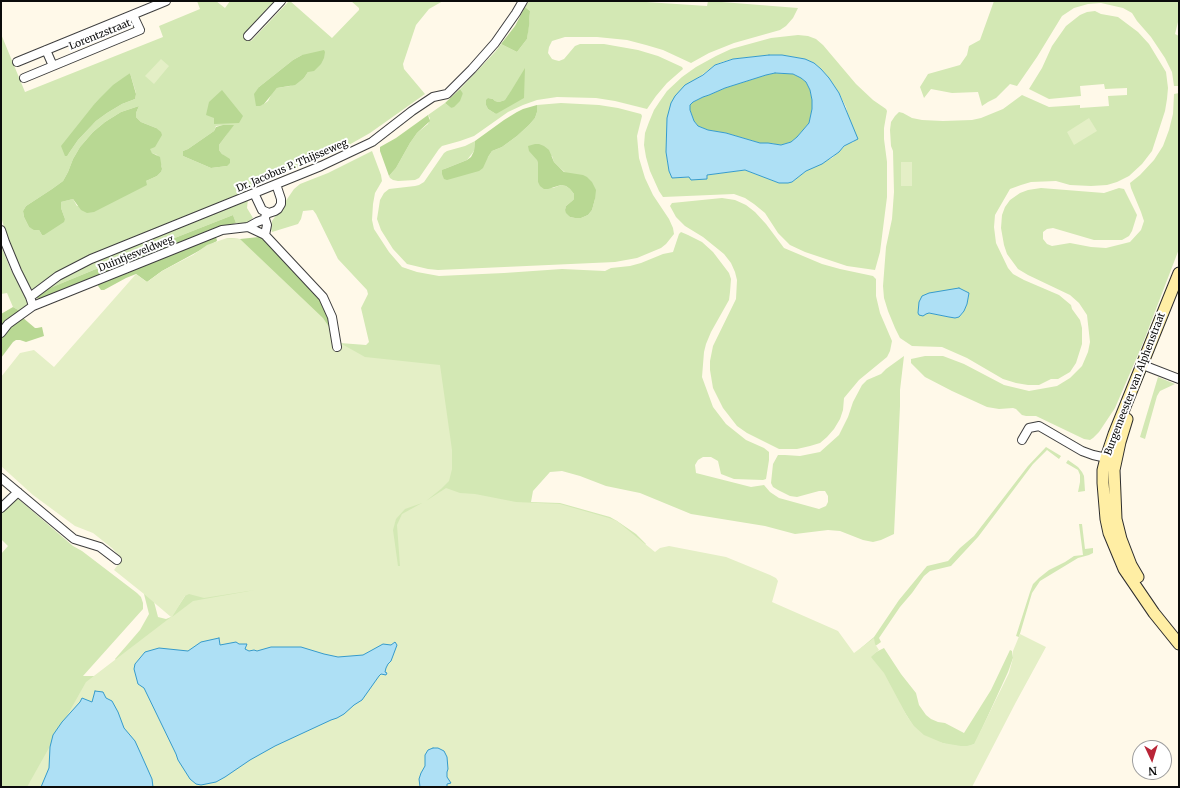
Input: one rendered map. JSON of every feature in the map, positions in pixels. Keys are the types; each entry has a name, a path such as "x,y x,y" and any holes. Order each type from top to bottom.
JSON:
{"main road":[{"name":"Burgemeester van Alphenstraat","path":"1179,273 1124,426 1111,459 1103,470 1106,519 1112,541 1124,569 1154,613 1179,644"},
{"name":"Burgemeester van Alphenstraat","path":"1145,366 1179,291"},
{"name":"Burgemeester van Alphenstraat","path":"1111,459 1114,470 1116,519 1123,546 1131,565 1152,599 1179,632"}],"street":[{"name":"Lorentzstraat","path":"17,62 166,1"},
{"path":"248,36 281,1"},
{"name":"Dr. Jacobus P. Thijsseweg","path":"30,297 58,276 91,259 321,166 372,142 428,100 433,97 447,94 495,43 523,1"},
{"name":"Lorentzstraat","path":"24,78 140,30 133,15"},
{"path":"46,50 53,66"},
{"name":"Duintjesveldweg","path":"1,333 8,324 33,306 222,230 248,227 278,209 281,204 281,199 276,184"},
{"path":"254,193 259,205 266,215 267,225 265,235"},
{"path":"248,227 265,235 323,297 332,317 337,347"},
{"path":"1,230 14,264 33,306"},
{"path":"1145,366 1179,379"},
{"path":"1022,440 1029,428 1039,426 1082,451 1111,459"},
{"path":"1,478 74,539 100,547 117,560"},
{"path":"1,508 18,492"}],"green space":[{"path":"197,1 216,1 225,8 230,1 275,1 256,21 248,39 251,41 289,1 332,38 359,10 359,8 351,1 443,1 429,9 416,25 403,64 404,69 425,94 370,133 340,150 289,171 272,176 244,191 248,199 247,208 253,218 247,223 236,223 233,215 33,295 9,246 1,216 1,34 25,92 163,37 159,26 200,9","holes":["302,55 306,55 308,72 304,78 290,86 277,88 268,101 257,106 259,87 293,60","130,73 136,93 135,99 122,104 96,121 78,140 67,156 96,102","139,106 136,117 141,122 156,128 149,149 152,153 157,155 162,167 161,172 157,176 146,181 77,206 73,199 61,202 61,208 65,219 42,235 39,230 29,227 23,211 26,206 63,181 80,147 93,132 121,112","233,125 219,145 219,150 225,158 227,166 211,168 183,156 183,151 214,131 216,126"]},
{"path":"529,1 631,1 707,6 709,1 798,8 793,18 780,30 734,43 709,53 691,63 663,50 627,40 597,37 565,37 552,41 548,53 552,59 559,61 564,59 575,46 580,44 604,44 638,50 658,56 682,67 683,69 667,83 647,109 596,98 557,97 537,100 508,112 474,136 442,146 419,178 415,180 398,181 390,178 389,176 396,168 417,133 428,124 430,118 428,115 445,103 451,108 463,93 460,89 501,44 517,52 527,39 530,11 525,7","holes":["511,91 496,114 488,109 486,105 488,98 499,102 505,100"]},
{"path":"994,1 1179,1 1179,18 1175,34 1179,36 1179,86 1174,86 1172,72 1165,58 1132,13 1123,8 1101,3 1088,4 1074,8 1062,16 1017,86 1010,84 996,98 982,106 978,92 952,93 931,89 924,98 920,87 928,74 960,65 967,55 969,46 980,40"},
{"path":"525,7 530,11 527,39 517,52 501,44 515,26"},
{"path":"1095,11 1101,14 1118,17 1138,32 1149,44 1166,72 1168,88 1165,111 1152,151 1142,164 1129,176 1107,185 1091,186 1070,185 1056,181 1031,182 1010,189 995,215 994,227 996,243 1008,268 1013,274 1024,280 1059,295 1071,305 1072,309 1080,320 1082,328 1082,344 1076,363 1070,372 1058,379 1051,379 1039,385 1016,383 1003,379 967,358 942,347 912,346 900,338 895,328 884,298 883,286 886,247 892,219 894,192 893,151 891,146 890,130 891,122 899,112 912,118 922,120 972,120 1003,109 1022,95 1049,107 1080,105 1080,108 1109,106 1108,96 1127,95 1127,88 1105,89 1104,84 1080,86 1081,96 1049,99 1029,89 1042,68 1052,46 1066,26 1080,15","holes":["969,293 967,304 959,317 955,318 929,313 918,313 919,308"]},
{"path":"798,35 816,39 823,45 856,84 887,111 884,139 887,162 887,197 880,252 875,270 847,266 805,252 790,245 778,233 765,213 745,198 734,194 663,197 650,171 644,145 645,133 654,110 667,91 682,77 696,67 716,56 731,49 771,38","holes":["782,55 805,59 814,63 829,78 846,107 854,142 848,143 832,158 806,171 792,182 788,183 779,183 745,170 707,175 707,178 672,178 669,171 666,152 667,118 695,80 715,65 722,62 733,59"]},
{"path":"324,50 324,58 321,64 314,71 308,72 304,78 295,85 277,88 264,104 256,106 254,94 259,87 293,60 302,55"},
{"path":"161,59 169,66 154,84 145,76"},
{"path":"525,68 524,98 496,114 488,109 486,100 488,98 499,102 505,100"},
{"path":"130,73 136,94 135,99 122,104 96,121 78,140 67,156 65,156 61,146 96,102 113,85"},
{"path":"775,73 793,74 806,82 810,90 812,109 809,123 791,142 781,145 760,143 726,133 708,130 698,126 694,121 690,110 690,105 693,102 725,88"},
{"path":"460,89 463,93 460,101 451,108 445,103"},
{"path":"222,90 243,116 239,123 214,124 214,118 206,115 209,102"},
{"path":"1179,93 1179,249 1143,343 1115,408 1099,432 1090,440 1084,439 1036,416 1022,415 1013,408 999,409 987,407 925,377 911,363 911,359 925,356 943,356 964,364 1004,385 1029,391 1057,386 1070,378 1082,366 1088,352 1090,342 1087,315 1079,303 1070,295 1018,269 1007,254 1004,245 1001,228 1002,215 1010,200 1020,193 1028,190 1041,188 1104,193 1119,188 1124,189 1137,215 1129,236 1122,240 1094,240 1053,228 1047,229 1043,232 1043,239 1047,244 1052,246 1070,243 1106,248 1130,242 1141,230 1144,221 1130,183 1154,160 1163,146 1173,114 1174,94"},
{"path":"561,103 599,105 641,114 642,116 637,136 639,158 645,178 653,195 669,219 673,228 674,234 666,244 661,248 637,258 615,262 438,270 407,264 393,249 381,230 377,219 380,200 384,193 389,189 419,185 424,182 444,153 475,141 474,151 467,160 442,170 488,157 492,151 502,147 529,125 535,118 537,105","holes":["552,156 554,162 595,199 592,210 588,215 581,218 570,217 565,210 566,206 574,199 574,194 566,186 561,185 553,188 538,182 537,160"]},
{"path":"537,105 535,118 529,125 502,147 492,151 483,168 479,171 447,180 444,179 442,170 471,157 474,151 475,141 517,112"},
{"path":"139,106 136,117 141,122 156,128 162,135 155,147 150,149 152,153 160,157 161,172 157,176 146,181 147,185 94,212 87,213 81,210 73,199 61,202 61,208 65,219 64,222 44,235 42,235 39,230 34,230 29,227 23,211 26,206 63,181 80,147 93,132 121,112"},
{"path":"428,115 430,121 417,133 396,168 389,176 380,147 396,138"},
{"path":"1089,118 1097,131 1074,145 1067,132"},
{"path":"223,125 234,125 219,145 219,150 222,154 230,159 230,163 227,166 211,168 183,156 183,151 214,131 216,127"},
{"path":"535,144 544,146 549,150 554,162 564,172 583,175 592,182 596,190 595,199 592,210 588,215 581,218 575,218 570,217 566,213 566,206 574,199 574,194 566,186 561,185 544,189 540,186 538,182 537,160 529,151 528,146"},
{"path":"372,151 382,181 375,193 373,204 372,220 374,229 389,252 402,267 417,272 439,276 562,269 605,271 611,268 641,263 663,254 673,252 681,232 702,242 713,252 729,273 731,279 729,300 706,344 702,377 713,407 726,424 746,440 764,448 769,452 769,460 766,479 763,480 734,479 721,474 718,461 711,457 703,457 698,460 695,465 696,473 751,487 764,485 770,492 779,498 819,509 826,506 828,496 825,491 819,491 797,497 790,496 773,487 771,483 773,464 778,455 800,456 820,452 839,435 862,385 867,380 881,374 904,356 900,390 894,534 873,542 863,540 840,531 828,530 795,534 765,526 691,514 640,493 606,486 562,471 550,472 533,491 531,502 560,503 610,517 636,534 646,544 644,546 122,669 115,659 140,630 149,614 144,594 340,343 366,345 369,342 361,308 368,294 367,290 338,259 313,210 303,211 298,224 272,232 271,229 272,221 294,189 300,184 328,173","holes":["152,594 185,596 171,617 166,619 158,617"]},
{"path":"901,162 912,162 912,186 901,186"},
{"path":"722,198 735,200 746,205 755,212 784,248 822,264 873,276 876,279 876,296 880,313 892,341 890,351 887,357 859,380 844,398 843,410 840,419 834,429 820,443 797,449 779,449 747,433 737,426 723,408 713,388 710,361 713,346 736,299 737,280 731,263 724,254 703,237 685,226 676,217 670,206 672,203"},
{"path":"233,215 236,223 184,241 42,299 36,298 33,295 96,269"},
{"path":"216,236 217,241 162,271 147,282 136,274 104,290 101,290 96,283"},
{"path":"259,237 265,239 321,298 334,331 186,467 227,238 240,239"},
{"path":"227,238 240,239 323,318 340,343 365,357 440,365 452,450 452,469 449,481 426,501 446,488 460,493 475,494 516,502 560,504 617,521 655,552 660,548 669,546 726,557 770,575 778,581 772,602 838,631 854,653 874,638 875,644 879,650 871,657 884,673 907,716 914,726 924,735 943,743 961,746 974,744 1009,673 1013,658 1013,651 1020,634 1046,647 972,787 27,787 86,682 171,617 114,570 122,559 112,548 93,533 75,526 33,495 1,466 1,377 20,353 34,350 54,367 136,274 147,282 162,271 193,255 207,245","holes":["422,503 402,514 397,525 400,566 398,566 393,530 396,519 405,509","255,590 193,601 172,617 185,596 189,594 204,598"]},
{"path":"1,246 10,268 28,303 27,306 20,311 13,307 7,293 1,294"},
{"path":"13,307 20,311 1,328 1,314"},
{"path":"22,317 35,328 42,327 44,336 26,342 16,340 1,358 1,338 11,325"},
{"path":"1158,377 1175,384 1160,391 1157,396 1145,439 1140,437"},
{"path":"1046,447 1061,456 1059,459 1047,450 1033,464 978,537 951,566 930,571 924,576 900,607 879,638 881,642 867,652 861,648 874,637 899,600 927,566 948,561 974,536 1028,466"},
{"path":"1068,460 1082,472 1084,476 1085,491 1078,492 1080,475 1078,470 1066,463"},
{"path":"16,497 73,546 82,551 137,593 141,597 143,603 143,609 83,676 106,676 41,787 1,787 1,554 8,546 1,539 1,511"},
{"path":"1079,524 1082,524 1085,549 1093,548 1093,553 1078,558 1040,581 1032,593 1019,637 1016,636 1033,584 1049,570 1074,556 1083,555"},
{"path":"884,648 901,674 916,693 919,705 926,715 931,719 945,723 964,733 991,690 1010,650 1012,651 1013,658 1008,672 975,744 966,747 949,745 928,739 915,729 871,658 874,653"}],"water":[{"path":"782,55 805,59 814,63 829,78 839,93 858,139 844,146 839,152 822,164 806,171 792,182 788,183 779,183 745,170 707,175 707,179 691,180 689,177 672,178 669,171 666,152 667,118 671,103 685,85 703,75 715,65 733,59","holes":["775,73 793,74 806,82 810,90 812,109 809,123 791,142 781,145 760,143 726,133 708,130 698,126 694,121 690,110 690,105 703,97 725,88 766,75"]},
{"path":"959,288 969,293 967,304 959,317 955,318 929,313 923,316 919,315 919,302 922,296 929,293"},
{"path":"219,638 220,645 236,642 239,644 247,644 245,649 249,651 257,651 271,647 301,647 338,657 363,655 383,644 391,645 395,642 397,645 391,661 386,668 386,675 381,674 362,700 344,714 275,746 216,782 201,785 196,784 190,779 178,760 144,688 138,684 134,669 135,664 145,652 159,648 188,651 201,642"},
{"path":"95,691 103,692 106,698 112,701 124,728 135,741 152,779 153,787 41,787 49,768 50,747 53,735 82,698 92,702"},
{"path":"438,748 444,751 447,757 447,777 451,783 447,784 447,787 420,787 419,779 425,766 425,755 428,750"}]}
